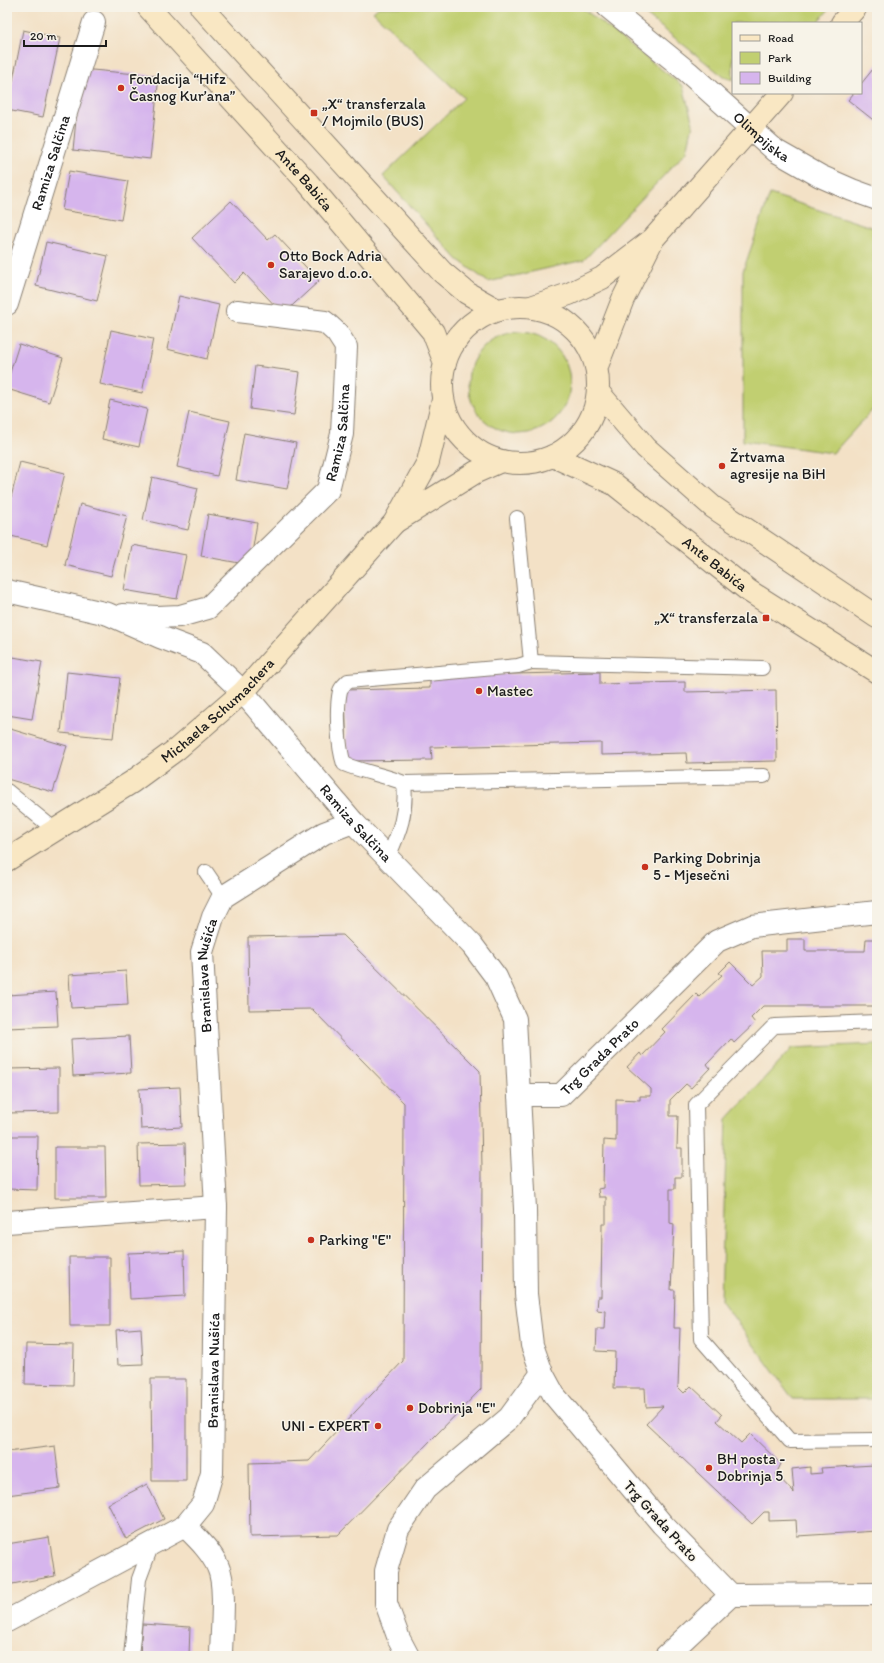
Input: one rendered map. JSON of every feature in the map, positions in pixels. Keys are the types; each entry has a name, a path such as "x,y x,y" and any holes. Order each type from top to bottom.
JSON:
{"main road":[{"name":"Ante Babića","path":"148,7 308,183 433,332 445,363"},
{"path":"201,7 442,272 467,293 497,310"},
{"path":"843,22 856,7"},
{"path":"531,307 569,294 602,278 653,239 751,130 781,94"},
{"path":"597,366 623,299 653,239"},
{"path":"513,306 531,307 553,313 573,326 588,344 597,366 599,393 591,419 576,441 553,456 528,463 501,461 481,453 464,439 450,421 443,400 442,381 445,363 456,340 469,326 497,310 513,306"},
{"path":"599,393 646,448 713,507 877,617"},
{"path":"394,523 428,462 443,400"},
{"name":"Ante Babića","path":"553,456 614,484 749,591 877,672"},
{"path":"394,523 476,472 501,461"},
{"name":"Michaela Schumachera","path":"7,860 132,782 177,750 243,692 394,523"}],"street":[{"name":"Olimpijska","path":"608,7 688,72 776,151 820,176 877,199"},
{"name":"Ramiza Salčina","path":"7,304 94,22"},
{"name":"Ramiza Salčina","path":"7,591 108,614 157,617 180,616 208,608 328,490 342,434 346,347 337,333 325,322 237,311"},
{"name":"Ramiza Salčina","path":"108,614 160,637 202,653 243,692 354,822 472,945 496,977 515,1019 519,1095"},
{"name":"Branislava Nušića","path":"7,1621 185,1526 203,1504 212,1473 216,1207 202,952 213,917 223,897 324,833 354,822"},
{"name":"Trg Grada Prato","path":"731,1595 662,1524 554,1395 542,1373 532,1345 526,1294 525,1209 519,1095 561,1095 717,941 752,926 877,912"},
{"path":"7,1222 216,1207"},
{"path":"408,1656 399,1639 386,1603 386,1570 398,1529 425,1489 509,1418 542,1373"},
{"path":"185,1526 210,1553 219,1567 222,1581 221,1656"},
{"path":"666,1656 731,1595 877,1594"}],"lane":[{"path":"517,518 531,662"},
{"path":"762,668 531,662 518,666 348,681 341,689 339,701 339,749 344,764 361,771 386,776 404,783 764,776"},
{"path":"388,857 397,839 404,814 404,783"},
{"path":"7,791 55,830"},
{"path":"206,872 223,897"},
{"path":"877,1022 774,1026 696,1105 701,1339 790,1441 877,1440"},
{"path":"131,1656 140,1579 152,1544"}],"green space":[{"path":"379,7 581,7 683,86 693,124 687,151 584,260 488,282 457,259 383,176 464,98 373,12"},
{"path":"636,7 831,7 818,22 732,22 732,80 724,77"},
{"path":"770,194 877,229 877,405 833,453 743,441 743,271"},
{"path":"519,332 539,336 555,347 566,363 570,383 566,403 555,419 539,430 519,434 499,430 483,419 472,403 468,383 472,363 483,347 499,336"},
{"path":"877,1044 877,1399 793,1399 721,1300 727,1119 792,1048"}],"building":[{"path":"23,30 60,38 43,117 7,110"},
{"path":"877,64 877,123 848,100 853,94 862,94 862,83"},
{"path":"81,69 159,76 150,159 73,150"},
{"path":"69,171 128,181 121,220 62,210"},
{"path":"231,201 268,240 275,234 319,281 283,314 244,273 234,283 192,238"},
{"path":"46,242 108,256 97,301 36,286"},
{"path":"179,296 219,305 207,359 167,349"},
{"path":"111,330 153,339 142,393 100,384"},
{"path":"19,344 63,358 49,402 7,389 7,382"},
{"path":"255,366 300,372 294,415 250,409"},
{"path":"110,400 147,409 139,447 102,439"},
{"path":"189,412 230,421 217,476 177,467"},
{"path":"244,433 296,443 287,489 236,480"},
{"path":"20,462 65,473 47,545 7,535 7,513"},
{"path":"152,477 198,488 188,530 143,520"},
{"path":"80,504 127,516 111,576 65,565"},
{"path":"208,514 257,523 250,565 201,556"},
{"path":"132,545 186,555 177,599 124,590"},
{"path":"7,656 42,662 32,719 7,715"},
{"path":"67,672 120,678 113,738 61,733"},
{"path":"600,672 600,684 685,682 685,692 776,690 777,761 687,763 686,753 601,755 601,743 431,747 432,760 347,761 345,690 430,688 430,676"},
{"path":"7,728 67,746 53,792 7,779"},
{"path":"343,935 480,1071 482,1168 481,1389 338,1535 250,1537 249,1463 309,1461 403,1361 404,1103 312,1009 249,1010 248,937"},
{"path":"787,939 805,939 805,951 865,951 866,939 877,939 877,1006 763,1006 751,1018 755,1023 734,1043 731,1039 707,1064 710,1068 691,1088 686,1084 670,1100 670,1116 678,1116 677,1148 682,1148 682,1177 675,1177 675,1189 670,1189 670,1223 674,1224 671,1290 675,1290 674,1328 680,1328 678,1387 684,1393 691,1386 722,1415 717,1421 741,1443 750,1434 781,1464 776,1474 794,1493 792,1469 810,1467 810,1474 822,1473 821,1468 874,1465 874,1469 877,1469 877,1531 797,1536 796,1520 769,1521 769,1512 764,1512 752,1524 646,1424 663,1406 646,1407 645,1388 614,1388 615,1352 596,1351 597,1329 604,1329 605,1311 597,1310 598,1297 601,1297 602,1224 606,1224 606,1197 599,1197 598,1189 603,1188 604,1140 616,1141 616,1099 640,1100 640,1096 651,1096 651,1089 627,1067 640,1053 642,1056 665,1032 662,1029 696,994 699,997 722,975 719,973 730,962 753,985 763,976 762,951 787,951"},
{"path":"126,971 128,1005 71,1008 69,975"},
{"path":"56,992 58,1026 7,1028 7,995"},
{"path":"129,1036 131,1073 73,1076 71,1039"},
{"path":"59,1068 59,1112 7,1113 7,1069"},
{"path":"180,1087 182,1127 141,1129 139,1089"},
{"path":"7,1136 38,1136 37,1190 7,1189"},
{"path":"185,1143 186,1184 139,1185 138,1144"},
{"path":"55,1147 105,1147 106,1198 55,1198"},
{"path":"184,1251 185,1296 130,1299 128,1253"},
{"path":"69,1257 110,1257 110,1326 70,1326"},
{"path":"141,1328 143,1364 118,1365 116,1330"},
{"path":"26,1344 74,1345 73,1385 25,1384"},
{"path":"151,1379 186,1379 186,1481 152,1481"},
{"path":"55,1446 60,1488 7,1495 7,1452"},
{"path":"147,1484 164,1519 126,1539 108,1504"},
{"path":"49,1537 55,1576 7,1585 7,1544"},
{"path":"142,1624 190,1627 189,1656 140,1656"}],"place":[{"name":"Fondacija “Hifz Časnog Kur’ana”","path":"121,88"},
{"name":"„X“ transferzala / Mojmilo (BUS)","path":"314,113"},
{"name":"Otto Bock Adria Sarajevo d.o.o.","path":"271,265"},
{"name":"Žrtvama agresije na BiH","path":"722,466"},
{"name":"„X“ transferzala","path":"766,618"},
{"name":"Mastec","path":"479,691"},
{"name":"Parking Dobrinja 5 - Mjesečni","path":"645,867"},
{"name":"Parking \"E\"","path":"311,1240"},
{"name":"Dobrinja \"E\"","path":"410,1408"},
{"name":"UNI - EXPERT","path":"378,1426"},
{"name":"BH posta - Dobrinja 5","path":"709,1468"}]}
